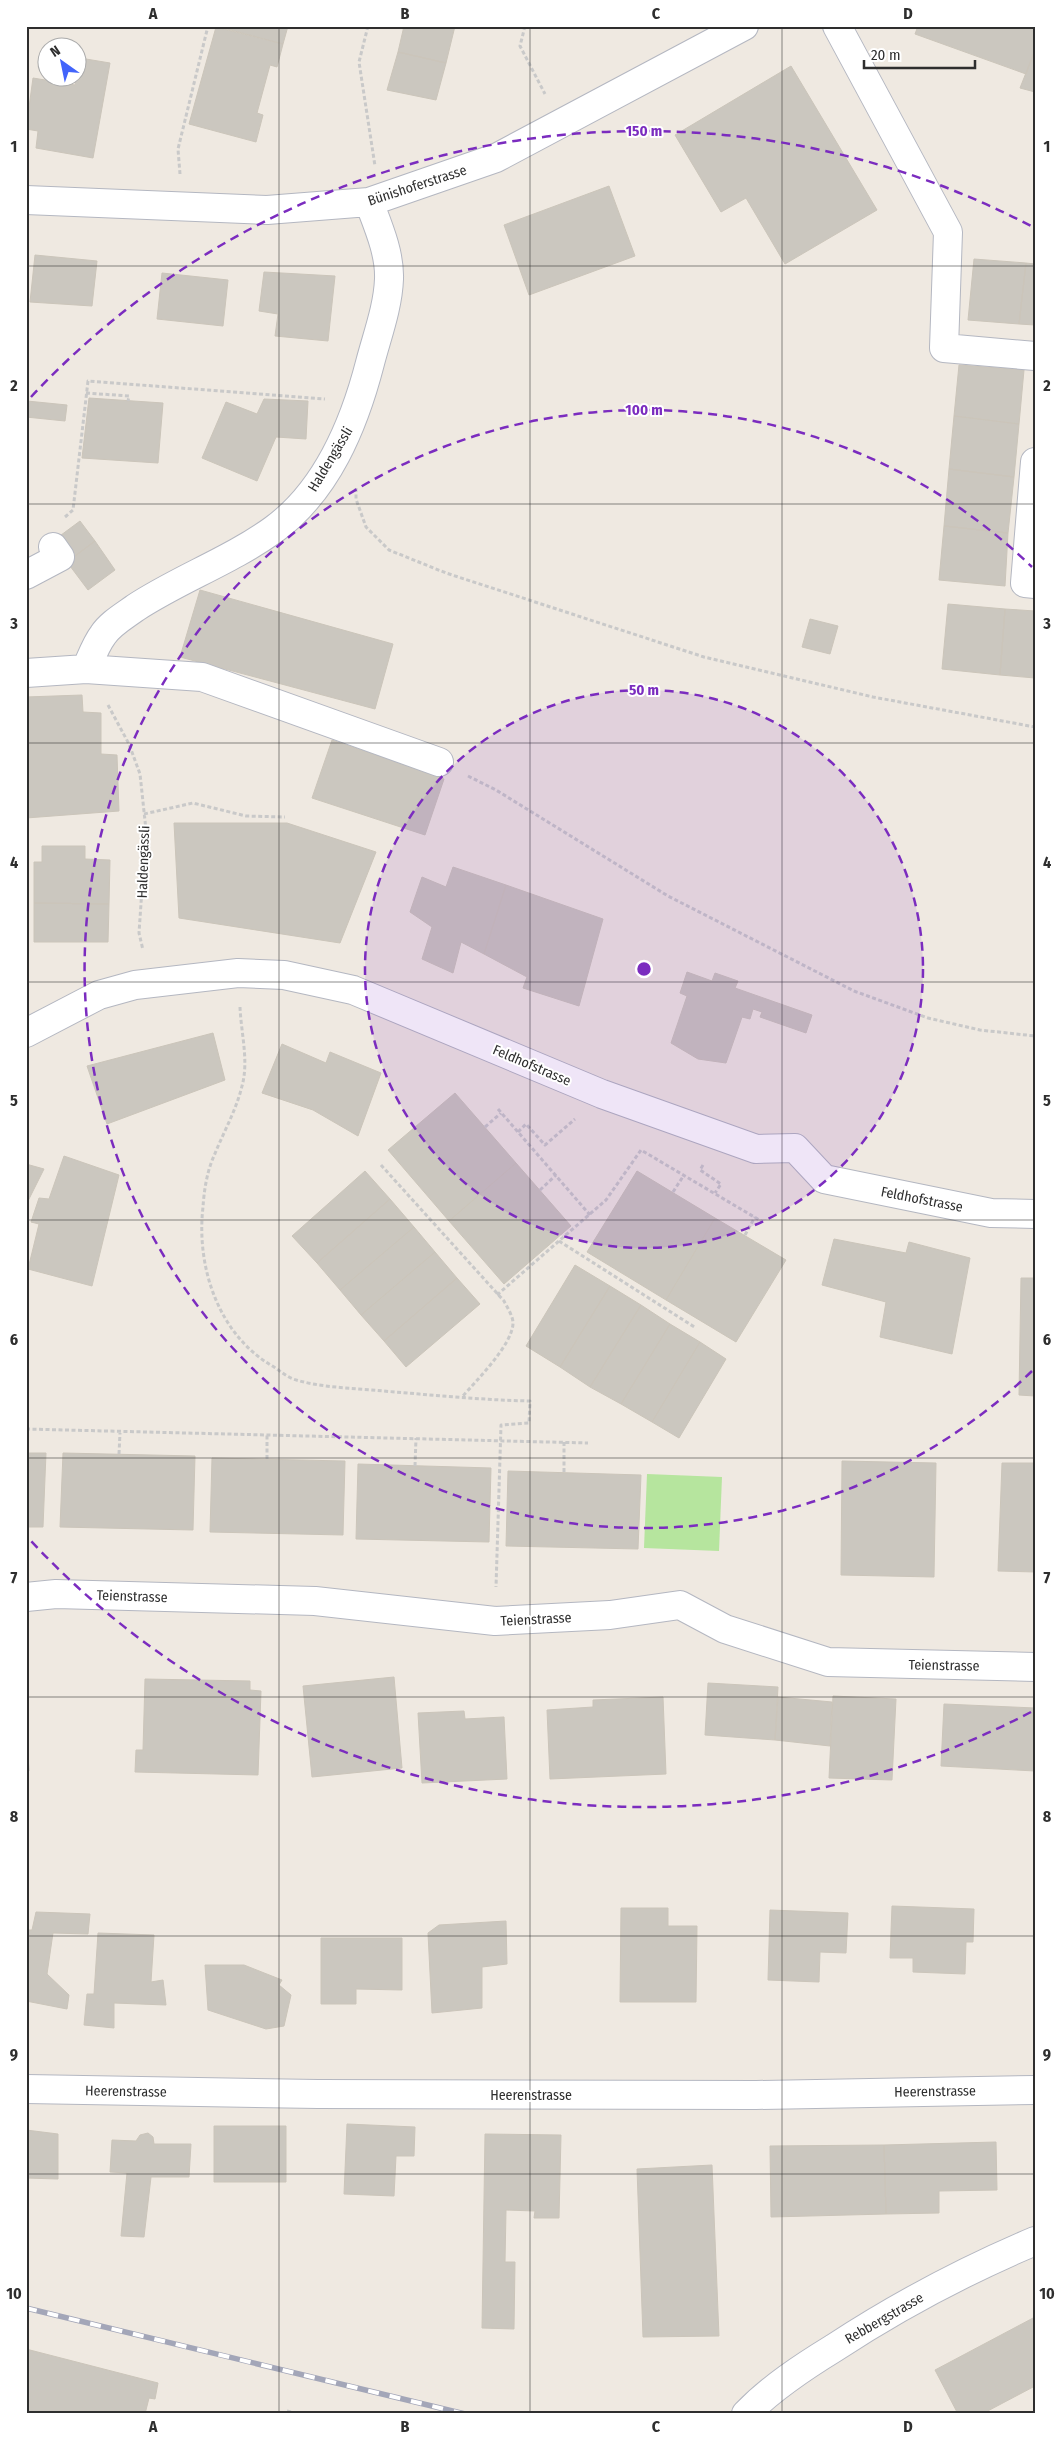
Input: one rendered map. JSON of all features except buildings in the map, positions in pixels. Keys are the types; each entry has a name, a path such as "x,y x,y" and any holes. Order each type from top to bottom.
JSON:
{"street":[{"name":"Bünishoferstrasse","path":"26,200 266,210 369,202 496,158 744,26"},
{"path":"837,26 948,232 944,348 1035,356"},
{"name":"Haldengässli","path":"86,669 103,634 131,611 158,593 253,543 290,516 322,477 350,427 360,402 387,296 390,277 386,252 369,202"},
{"path":"1035,462 1025,583 1035,584"},
{"path":"26,576 60,556 53,547"},
{"path":"26,673 86,669 202,677 439,762"},
{"name":"Feldhofstrasse","path":"26,1033 99,995 135,985 238,973 284,975 353,990 602,1094 756,1149 795,1148 824,1178 992,1213 1035,1214"},
{"name":"Teienstrasse","path":"26,1597 56,1594 315,1601 495,1621 610,1615 680,1605 726,1629 828,1662 1035,1667"},
{"name":"Heerenstrasse","path":"26,2089 318,2094 708,2095 1035,2090"},
{"name":"Rebbergstrasse","path":"746,2414 800,2369 874,2322 946,2282 1035,2242"}],"path":[{"path":"180,178 178,149 208,26"},
{"path":"368,26 358,62 375,167"},
{"path":"525,26 520,46 546,98"},
{"path":"74,502 88,381 360,402"},
{"path":"86,393 129,396 128,401"},
{"path":"357,480 356,499 366,527 389,550 446,573 704,657 873,697 1035,727"},
{"name":"Haldengässli","path":"86,669 129,744 140,774 146,830 139,933 142,950 150,953"},
{"path":"439,762 496,790 668,896 854,991 928,1018 980,1030 1035,1036"},
{"path":"144,814 193,804 246,816 285,817"},
{"path":"241,1024 245,1068 243,1084 236,1106 213,1158 202,1209 202,1246 208,1280 222,1315 241,1343 266,1363 292,1378 328,1386 462,1398 530,1401 529,1423 501,1425 495,1621"},
{"path":"498,1109 590,1215"},
{"path":"485,1127 501,1113"},
{"path":"518,1132 526,1124 545,1145 571,1123"},
{"path":"497,1295 606,1200 641,1150 761,1221"},
{"path":"381,1165 510,1312 513,1323 507,1340 462,1398"},
{"path":"700,1170 721,1184 715,1193"},
{"path":"540,1190 556,1175"},
{"path":"673,1192 684,1175"},
{"path":"745,1235 755,1217"},
{"path":"559,1242 696,1328"},
{"path":"26,1429 120,1433 588,1443"},
{"path":"119,1454 120,1433"},
{"path":"266,1459 267,1435"},
{"path":"415,1466 416,1438"},
{"path":"564,1442 564,1473"},
{"path":"286,2411 300,2414"}],"green space":[{"path":"647,1474 722,1477 719,1551 644,1548"}],"railway":[{"path":"26,2308 465,2414"}]}
